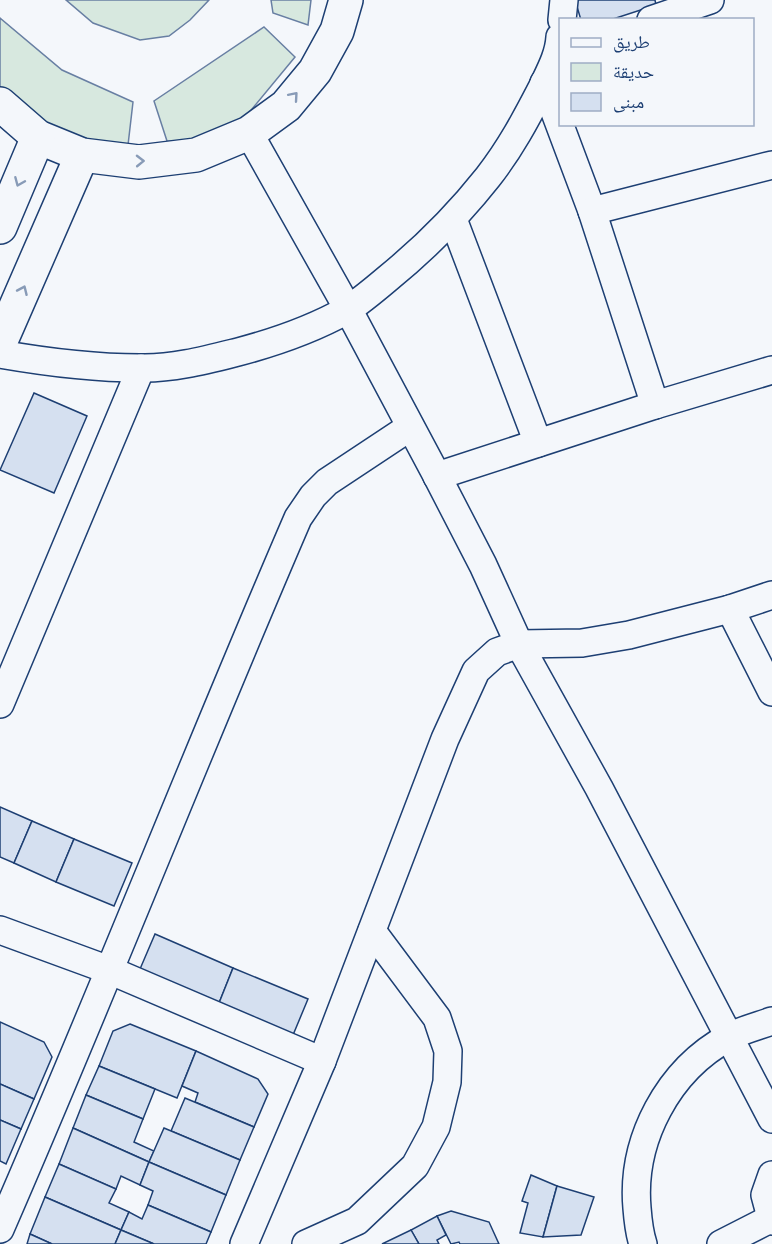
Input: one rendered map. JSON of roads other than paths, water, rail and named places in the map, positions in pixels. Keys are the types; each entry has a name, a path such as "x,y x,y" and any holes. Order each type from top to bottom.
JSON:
{"street":[{"path":"0,104 38,137 82,155 139,162 196,155 249,133 286,106 315,71 337,31 346,0"},
{"path":"562,18 564,0"},
{"path":"657,18 710,0"},
{"path":"0,354 72,364 141,368 213,359 302,332 348,309 407,263 453,219 500,162 522,128 559,47"},
{"path":"544,83 559,123"},
{"path":"560,126 592,211 655,405"},
{"path":"249,133 348,309 437,476 483,566 519,644 599,788 772,1119"},
{"path":"0,227 38,137"},
{"path":"0,343 82,155"},
{"path":"592,211 772,165"},
{"path":"453,219 538,443"},
{"path":"0,704 141,368"},
{"path":"437,476 655,405 772,370"},
{"path":"0,1229 70,1068 298,518 313,496 327,482 410,427"},
{"path":"244,1244 322,1061 410,826 465,692 476,671 497,652 519,644 582,644 629,635 730,609 772,595"},
{"path":"730,609 772,692"},
{"path":"0,930 109,970 322,1061"},
{"path":"306,1244 357,1221 415,1166 436,1127 447,1082 448,1051 438,1018 372,931"},
{"path":"643,1244 639,1233 635,1187 643,1142 662,1100 691,1064 729,1037 772,1021"},
{"path":"721,1244 771,1220 765,1195 772,1175"}]}
